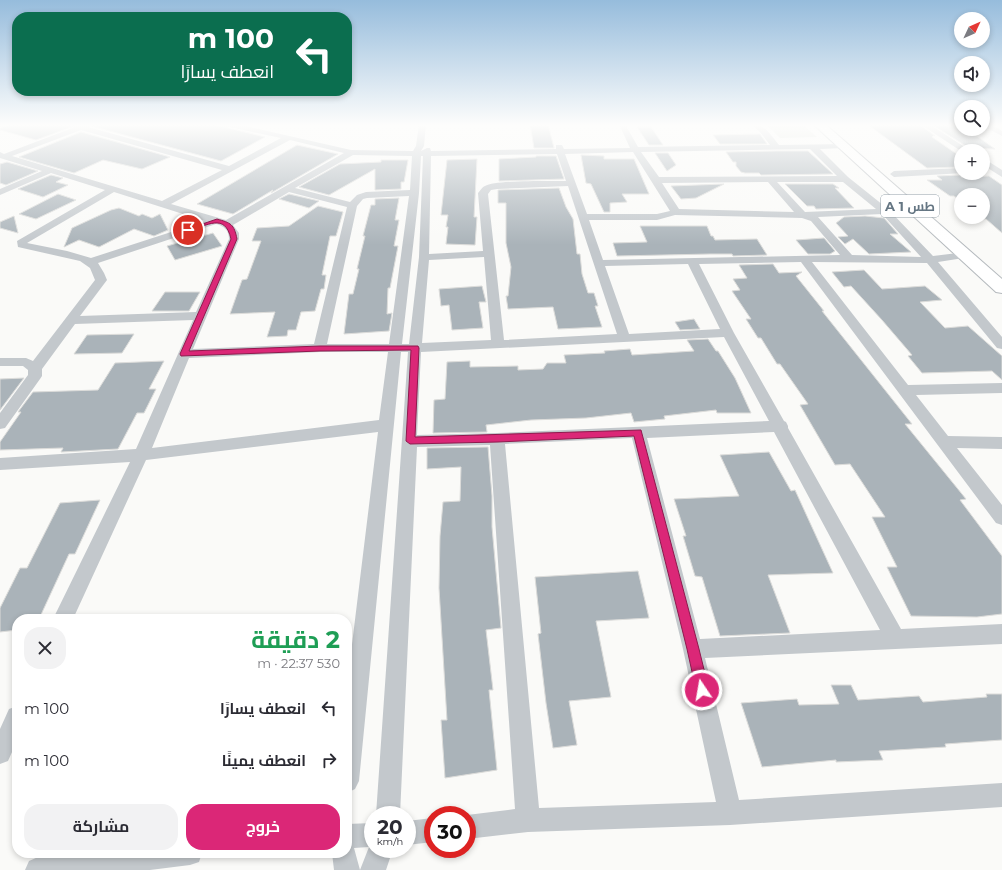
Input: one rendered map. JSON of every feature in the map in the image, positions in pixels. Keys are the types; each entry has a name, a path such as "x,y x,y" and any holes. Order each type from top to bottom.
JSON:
{"highway":[{"name":"A 1 طس","path":"864,165 1002,288"},
{"name":"A 1 طس","path":"883,165 911,189"}],"street":[{"path":"32,165 222,222 234,233 234,239 141,455 66,614"},
{"path":"214,165 230,169"},
{"path":"164,204 238,165"},
{"path":"90,262 222,222 287,189 329,165"},
{"path":"352,735 386,425 417,165"},
{"path":"389,806 415,348 424,257 420,165"},
{"path":"566,165 624,338"},
{"path":"646,165 672,204 675,212"},
{"path":"831,165 845,179 885,211 930,260 1002,345"},
{"path":"990,165 1000,171"},
{"path":"0,192 51,170"},
{"path":"990,170 1000,171"},
{"path":"894,174 954,171"},
{"path":"656,180 770,178 845,179"},
{"path":"770,178 793,206 803,214 814,219 849,258"},
{"path":"498,344 483,193 488,188 506,185 572,183"},
{"path":"0,424 35,376 35,368 101,280 100,274 90,262 73,256 22,245 22,241 113,189"},
{"path":"287,189 352,205"},
{"path":"320,348 321,336 352,205 366,195 414,193"},
{"path":"583,217 657,217 675,212 803,214 885,211"},
{"path":"424,257 489,254"},
{"path":"599,263 849,258 930,260 966,255"},
{"path":"805,260 1002,518"},
{"path":"692,262 728,332 781,426 895,638"},
{"path":"72,320 200,316"},
{"path":"184,354 320,348 415,348 728,332"},
{"path":"0,362 26,362 35,368"},
{"path":"905,390 1002,388"},
{"path":"1,466 141,455 386,425"},
{"path":"410,441 498,439 781,426"},
{"path":"638,433 693,649 730,813"},
{"path":"498,439 528,820"},
{"path":"944,442 1002,443"},
{"path":"693,649 1002,634"},
{"path":"0,753 12,728"},
{"path":"476,826 528,820 730,813 1002,796"},
{"path":"352,836 364,835"},
{"path":"38,870 145,858"},
{"path":"345,858 347,870"},
{"path":"373,870 378,858"}],"building":[{"path":"0,165 16,165 38,171 6,185 0,183"},
{"path":"45,165 93,165 74,173"},
{"path":"123,165 152,165 142,169"},
{"path":"264,165 320,165 233,214 197,204"},
{"path":"339,165 407,165 404,182 401,182 401,189 375,190 375,169 329,195 299,187"},
{"path":"446,165 477,165 474,217 477,217 475,245 446,244 448,215 441,215"},
{"path":"499,165 559,165 564,179 499,181"},
{"path":"583,165 636,165 649,194 622,194 627,202 610,203 610,212 604,212 591,184 586,183"},
{"path":"663,165 676,165 676,165 667,171"},
{"path":"736,165 823,165 833,174 761,175 759,173 741,172"},
{"path":"922,165 954,165 954,167 927,168"},
{"path":"51,175 63,178 56,182 68,185 43,197 18,189"},
{"path":"954,175 954,180 990,180 990,177 1002,185 1002,233 990,222 990,188 954,188 954,196 950,196 927,180 942,180 937,176"},
{"path":"724,184 696,198 681,199 671,186"},
{"path":"785,184 833,184 839,188 835,188 854,208 816,209 814,206 807,206"},
{"path":"559,188 566,207 573,219 577,254 580,254 582,274 588,293 594,293 598,306 595,306 602,327 558,329 553,307 508,309 506,296 508,296 511,267 506,243 506,203 498,203 498,190"},
{"path":"58,194 76,200 36,219 19,214"},
{"path":"289,194 319,201 309,208 279,199"},
{"path":"399,198 395,220 399,220 394,246 398,246 390,288 388,288 387,314 392,313 389,331 344,334 349,294 353,294 365,236 363,236 371,205 375,205 375,199"},
{"path":"318,206 343,212 336,236 330,236 322,275 326,275 324,289 321,289 315,311 301,312 296,330 288,330 287,336 267,337 275,312 230,314 242,280 247,279 261,241 252,241 257,228 289,226"},
{"path":"119,208 139,216 142,214 152,218 160,214 168,230 154,236 134,229 99,247 79,240 64,247 72,228 111,210"},
{"path":"14,216 18,233 0,228 0,222"},
{"path":"865,216 884,218 898,234 890,234 911,252 869,254 853,239 845,244 838,237 848,236 836,223 844,217"},
{"path":"640,226 707,226 711,236 713,236 715,240 757,239 767,255 733,256 732,254 710,254 617,256 613,243 647,242"},
{"path":"213,233 222,246 175,260 167,246"},
{"path":"824,238 835,251 830,254 808,254 796,240"},
{"path":"773,264 779,273 802,272 796,276 912,424 905,424 966,499 960,500 1002,556 1002,614 977,617 911,616 887,567 897,567 872,517 885,517 850,464 835,465 800,405 808,404 780,364 777,364 761,338 758,338 746,319 751,319 732,291 740,290 733,279 747,278 739,265"},
{"path":"864,270 882,289 925,286 942,300 920,302 945,328 968,326 1002,356 1002,380 992,371 922,373 908,356 912,355 882,320 851,286 844,287 832,272"},
{"path":"482,286 486,302 479,302 483,328 452,330 449,305 441,306 439,289"},
{"path":"165,292 200,292 189,311 152,311"},
{"path":"694,319 700,329 680,330 675,322"},
{"path":"134,334 122,353 74,354 87,335"},
{"path":"708,339 716,351 718,351 735,378 751,413 717,413 716,410 664,416 665,419 634,422 631,413 586,418 531,420 486,425 487,432 433,433 434,400 445,399 447,362 470,361 470,367 518,366 518,370 543,369 547,363 566,363 564,355 605,353 604,351 630,349 632,355 694,351 687,340"},
{"path":"164,361 149,389 156,389 144,413 137,413 118,449 61,452 63,448 0,450 0,442 21,412 18,412 33,392 98,390 115,363"},
{"path":"24,378 0,410 0,379"},
{"path":"488,447 492,496 492,527 501,628 486,630 493,690 489,690 497,770 445,778 441,720 447,720 439,588 440,536 443,502 460,501 461,467 427,469 427,448"},
{"path":"769,452 791,491 795,490 833,573 768,575 790,633 720,636 702,577 695,576 683,536 686,536 674,499 739,496 720,455"},
{"path":"100,500 75,554 69,554 41,614 12,614 12,631 0,632 0,608 20,568 27,568 60,503"},
{"path":"638,571 649,618 596,621 611,697 569,701 577,745 553,748 538,634 541,633 535,577"},
{"path":"831,685 851,685 858,700 919,696 923,702 987,697 986,694 1002,694 1002,740 945,744 946,747 879,751 883,760 836,762 836,760 762,767 741,703 797,699 799,705 839,704"}],"route":[{"path":"188,230 217,220 232,228 234,239 184,354 320,348 415,348 410,441 638,433 702,690"}]}
